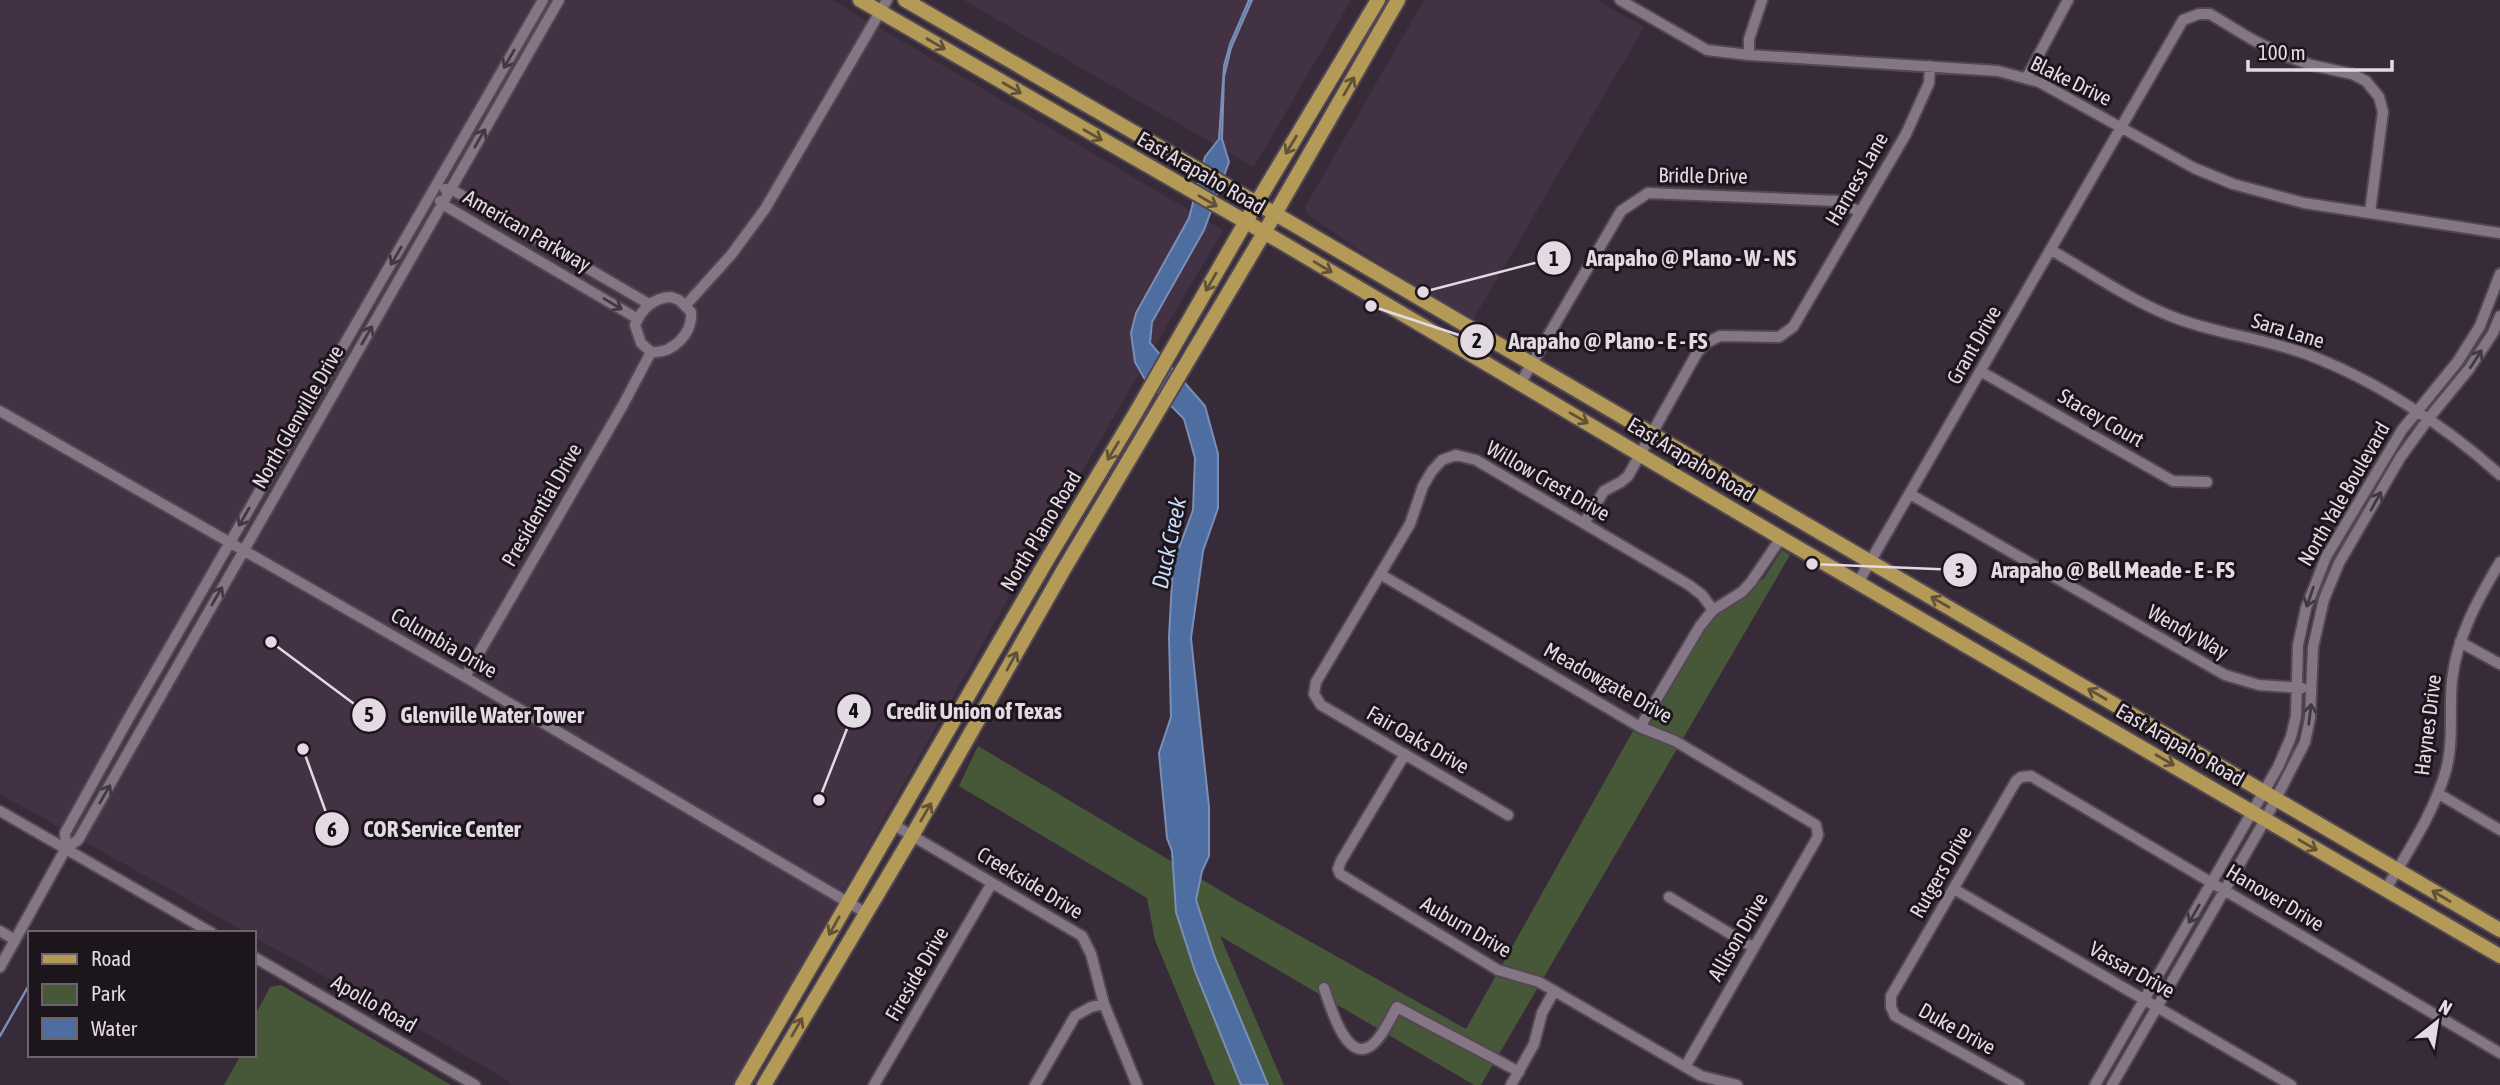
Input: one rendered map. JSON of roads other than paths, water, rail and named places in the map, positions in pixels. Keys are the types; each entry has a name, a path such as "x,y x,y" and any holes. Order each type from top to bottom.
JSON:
{"main road":[{"name":"East Arapaho Road","path":"860,0 884,6 1185,188 2500,956"},
{"name":"East Arapaho Road","path":"905,0 2500,930"},
{"name":"North Plano Road","path":"742,1085 1378,0"},
{"name":"North Plano Road","path":"764,1085 912,836 1398,0"},
{"path":"1729,480 1735,510"},
{"path":"952,725 970,735"}],"street":[{"name":"North Glenville Drive","path":"0,967 65,848 65,833 131,714 543,0"},
{"name":"North Glenville Drive","path":"65,848 78,840 559,0"},
{"path":"1749,55 1749,39 1762,0"},
{"path":"2027,77 2068,0"},
{"name":"Blake Drive","path":"1626,2 1707,50 1998,71 2027,77 2053,88 2194,168 2233,184 2304,203 2500,233"},
{"path":"686,305 731,255 765,209 884,6"},
{"name":"Grant Drive","path":"1859,581 2183,20 2199,14 2210,15 2286,56 2311,65 2352,74 2366,81 2379,97 2383,111 2370,212"},
{"path":"524,33 537,40"},
{"name":"Harness Lane","path":"1584,523 1604,491 1628,476 1697,353 1706,342 1720,336 1779,337 1793,327 1923,100 1929,83 1930,66"},
{"name":"American Parkway","path":"638,319 442,204 434,190 451,189 649,304"},
{"name":"Bridle Drive","path":"1520,384 1621,211 1648,193 1838,201 1860,212"},
{"path":"527,254 535,240"},
{"name":"Sara Lane","path":"2051,250 2173,317 2306,354 2343,370 2429,418 2500,475"},
{"path":"579,284 587,270"},
{"name":"North Yale Boulevard","path":"2095,1085 2264,792 2291,737 2298,688 2298,645 2306,608 2326,557 2385,456 2416,410 2458,361 2480,326 2500,274"},
{"path":"671,297 686,305 691,312 691,319 685,335 667,351 652,352 641,343 636,334 638,319 649,304 655,299 671,297"},
{"name":"North Yale Boulevard","path":"2112,1085 2277,800 2305,742 2310,718 2312,647 2320,612 2334,575 2400,458 2469,369 2493,333 2500,316"},
{"name":"Presidential Drive","path":"465,677 652,352"},
{"name":"Stacey Court","path":"1980,371 2173,481 2207,482"},
{"name":"Columbia Drive","path":"0,411 465,677 866,913"},
{"name":"Willow Crest Drive","path":"1314,694 1317,682 1410,524 1423,486 1442,460 1456,455 1476,460 1689,585 1713,610"},
{"name":"Wendy Way","path":"1910,494 2225,675 2259,685 2312,689"},
{"path":"1640,727 1700,626 1713,610 1742,592 1781,538"},
{"name":"Haynes Drive","path":"2386,889 2438,794 2447,767 2452,677 2460,642 2475,604 2500,562"},
{"name":"Meadowgate Drive","path":"1380,575 1640,727 1675,741 1816,825"},
{"path":"2460,642 2500,664"},
{"name":"Fair Oaks Drive","path":"1314,694 1321,705 1508,815"},
{"path":"131,714 146,722"},
{"name":"Auburn Drive","path":"1405,754 1341,861 1338,869 1340,874 1498,970 1539,982 1701,1076 1737,1085"},
{"name":"Rutgers Drive","path":"1891,996 2016,781 2021,776 2031,776"},
{"name":"Hanover Drive","path":"2031,776 2500,1053"},
{"path":"2438,794 2500,830"},
{"path":"0,811 209,931"},
{"name":"Creekside Drive","path":"894,825 1082,936 1091,954 1104,1003 1137,1085"},
{"name":"Allison Drive","path":"1685,1067 1816,840 1816,825"},
{"name":"Fireside Drive","path":"874,1085 992,883"},
{"name":"Vassar Drive","path":"1954,889 2291,1085"},
{"path":"1669,897 1754,947"},
{"path":"0,931 15,940"},
{"name":"Apollo Road","path":"256,958 475,1085"},
{"path":"1324,988 1345,1039 1355,1047 1364,1049 1372,1045 1396,1007 1519,1072"},
{"path":"1511,1085 1534,1044 1542,1013 1554,991"},
{"name":"Duke Drive","path":"1891,996 1891,1007 1895,1016 2019,1085"},
{"path":"1035,1085 1075,1016 1104,1003"}],"water":[{"path":"1249,0 1252,0 1231,48 1224,77 1222,139 1229,162 1204,230 1152,322 1150,343 1205,406 1218,454 1218,508 1203,551 1191,638 1209,807 1209,856 1202,871 1196,900 1215,958 1268,1085 1241,1085 1195,971 1176,912 1172,851 1167,838 1159,753 1171,717 1169,637 1173,564 1193,510 1195,458 1184,419 1144,378 1135,362 1131,333 1136,313 1189,218 1205,157 1219,139 1224,66 1230,44"}],"waterway":[{"path":"0,1036 28,987"}],"place":[{"name":"Arapaho @ Plano - W - NS","path":"1423,292"},
{"name":"Arapaho @ Plano - E - FS","path":"1371,306"},
{"name":"Arapaho @ Bell Meade - E - FS","path":"1812,564"},
{"name":"Glenville Water Tower","path":"271,642"},
{"name":"COR Service Center","path":"303,749"},
{"name":"Credit Union of Texas","path":"819,800"}],"water label":[{"name":"Duck Creek","path":"1169,543"}]}
